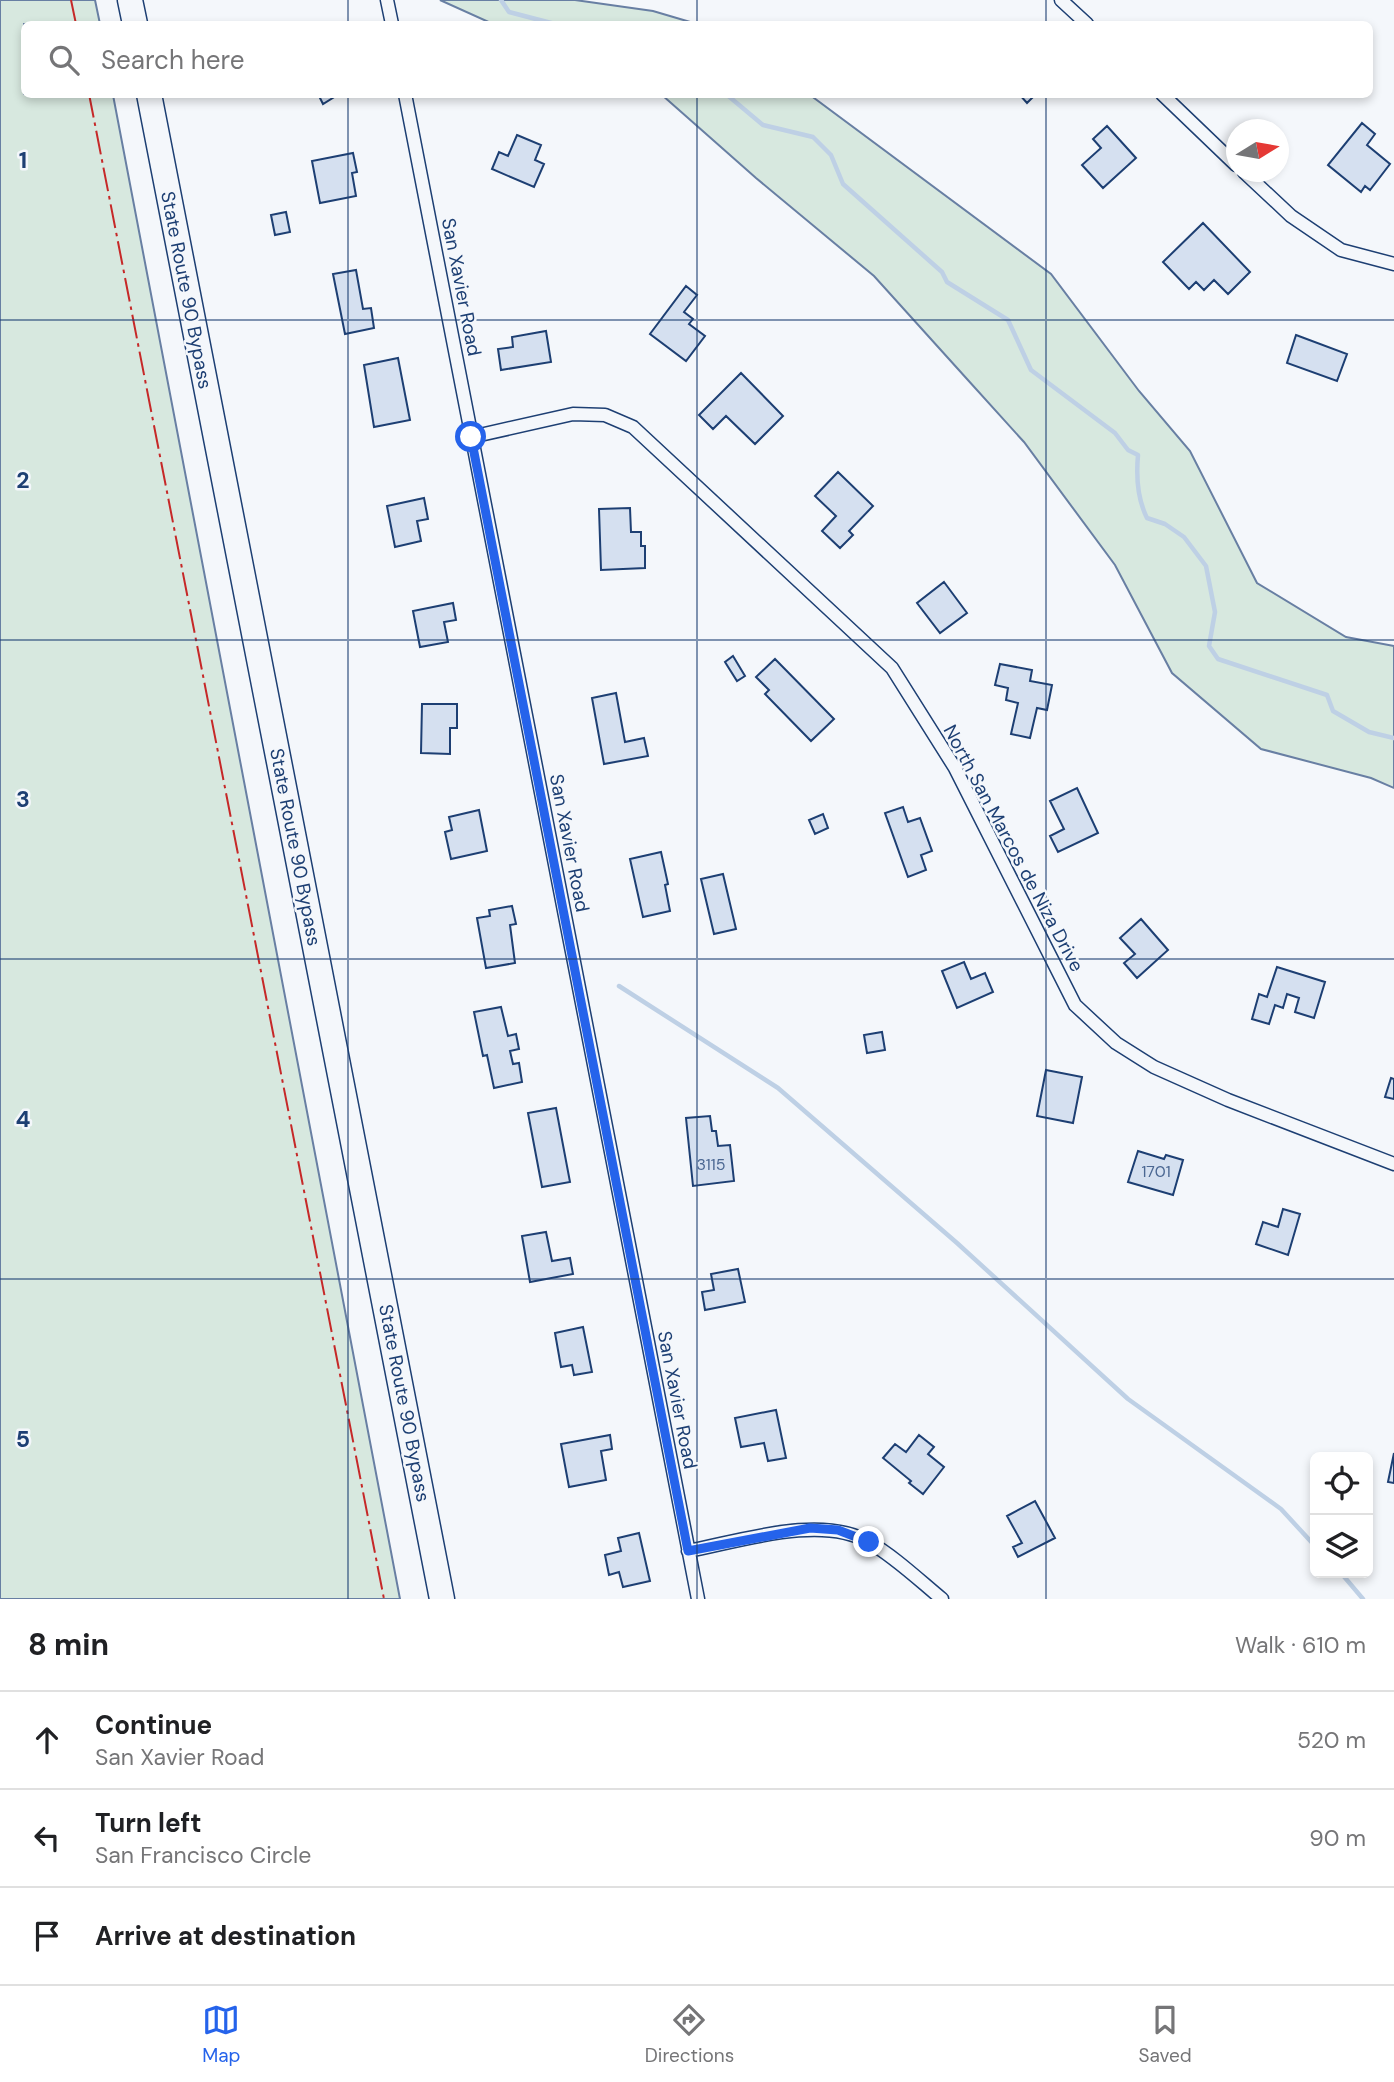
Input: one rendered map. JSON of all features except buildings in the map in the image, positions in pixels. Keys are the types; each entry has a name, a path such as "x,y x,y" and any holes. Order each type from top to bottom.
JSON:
{"highway":[{"path":"130,0 134,21"},
{"name":"State Route 90 Bypass","path":"150,98 442,1599"}],"street":[{"path":"387,0 391,21"},
{"path":"1061,0 1084,21"},
{"name":"San Xavier Road","path":"406,98 698,1599"},
{"path":"1166,98 1226,155"},
{"path":"1255,182 1291,216 1341,250 1394,264"},
{"name":"North San Marcos de Niza Drive","path":"471,437 573,414 605,415 633,427 892,668 955,768 1075,1005 1116,1043 1154,1067 1228,1100 1394,1164"},
{"path":"688,1551 810,1528 838,1530 869,1542 943,1599"}],"shaded area":[{"path":"0,0 95,0 99,21 21,21 21,98 114,98 400,1599 0,1599"},
{"path":"440,0 575,0 653,11 687,21 486,21"},
{"path":"665,98 814,98 1051,274 1139,391 1190,451 1257,583 1346,637 1394,646 1394,788 1371,778 1261,749 1172,673 1115,565 1024,442 874,276"}],"waterway":[{"path":"501,0 509,12 544,21"},
{"path":"731,98 763,125 813,137 831,155 843,184 942,272 947,282 1008,320 1031,370 1115,433 1128,450 1138,455 1138,487 1147,518 1165,524 1184,537 1206,566 1215,612 1209,646 1218,659 1327,695 1333,711 1369,732 1394,738"},
{"path":"619,986 778,1088 957,1243 1128,1399 1281,1509 1310,1541"},
{"path":"1345,1578 1363,1599"}],"power":[{"path":"71,0 75,21"},
{"path":"90,98 384,1599"}],"route":[{"path":"471,437 688,1551 810,1528 838,1530 869,1542"}]}
